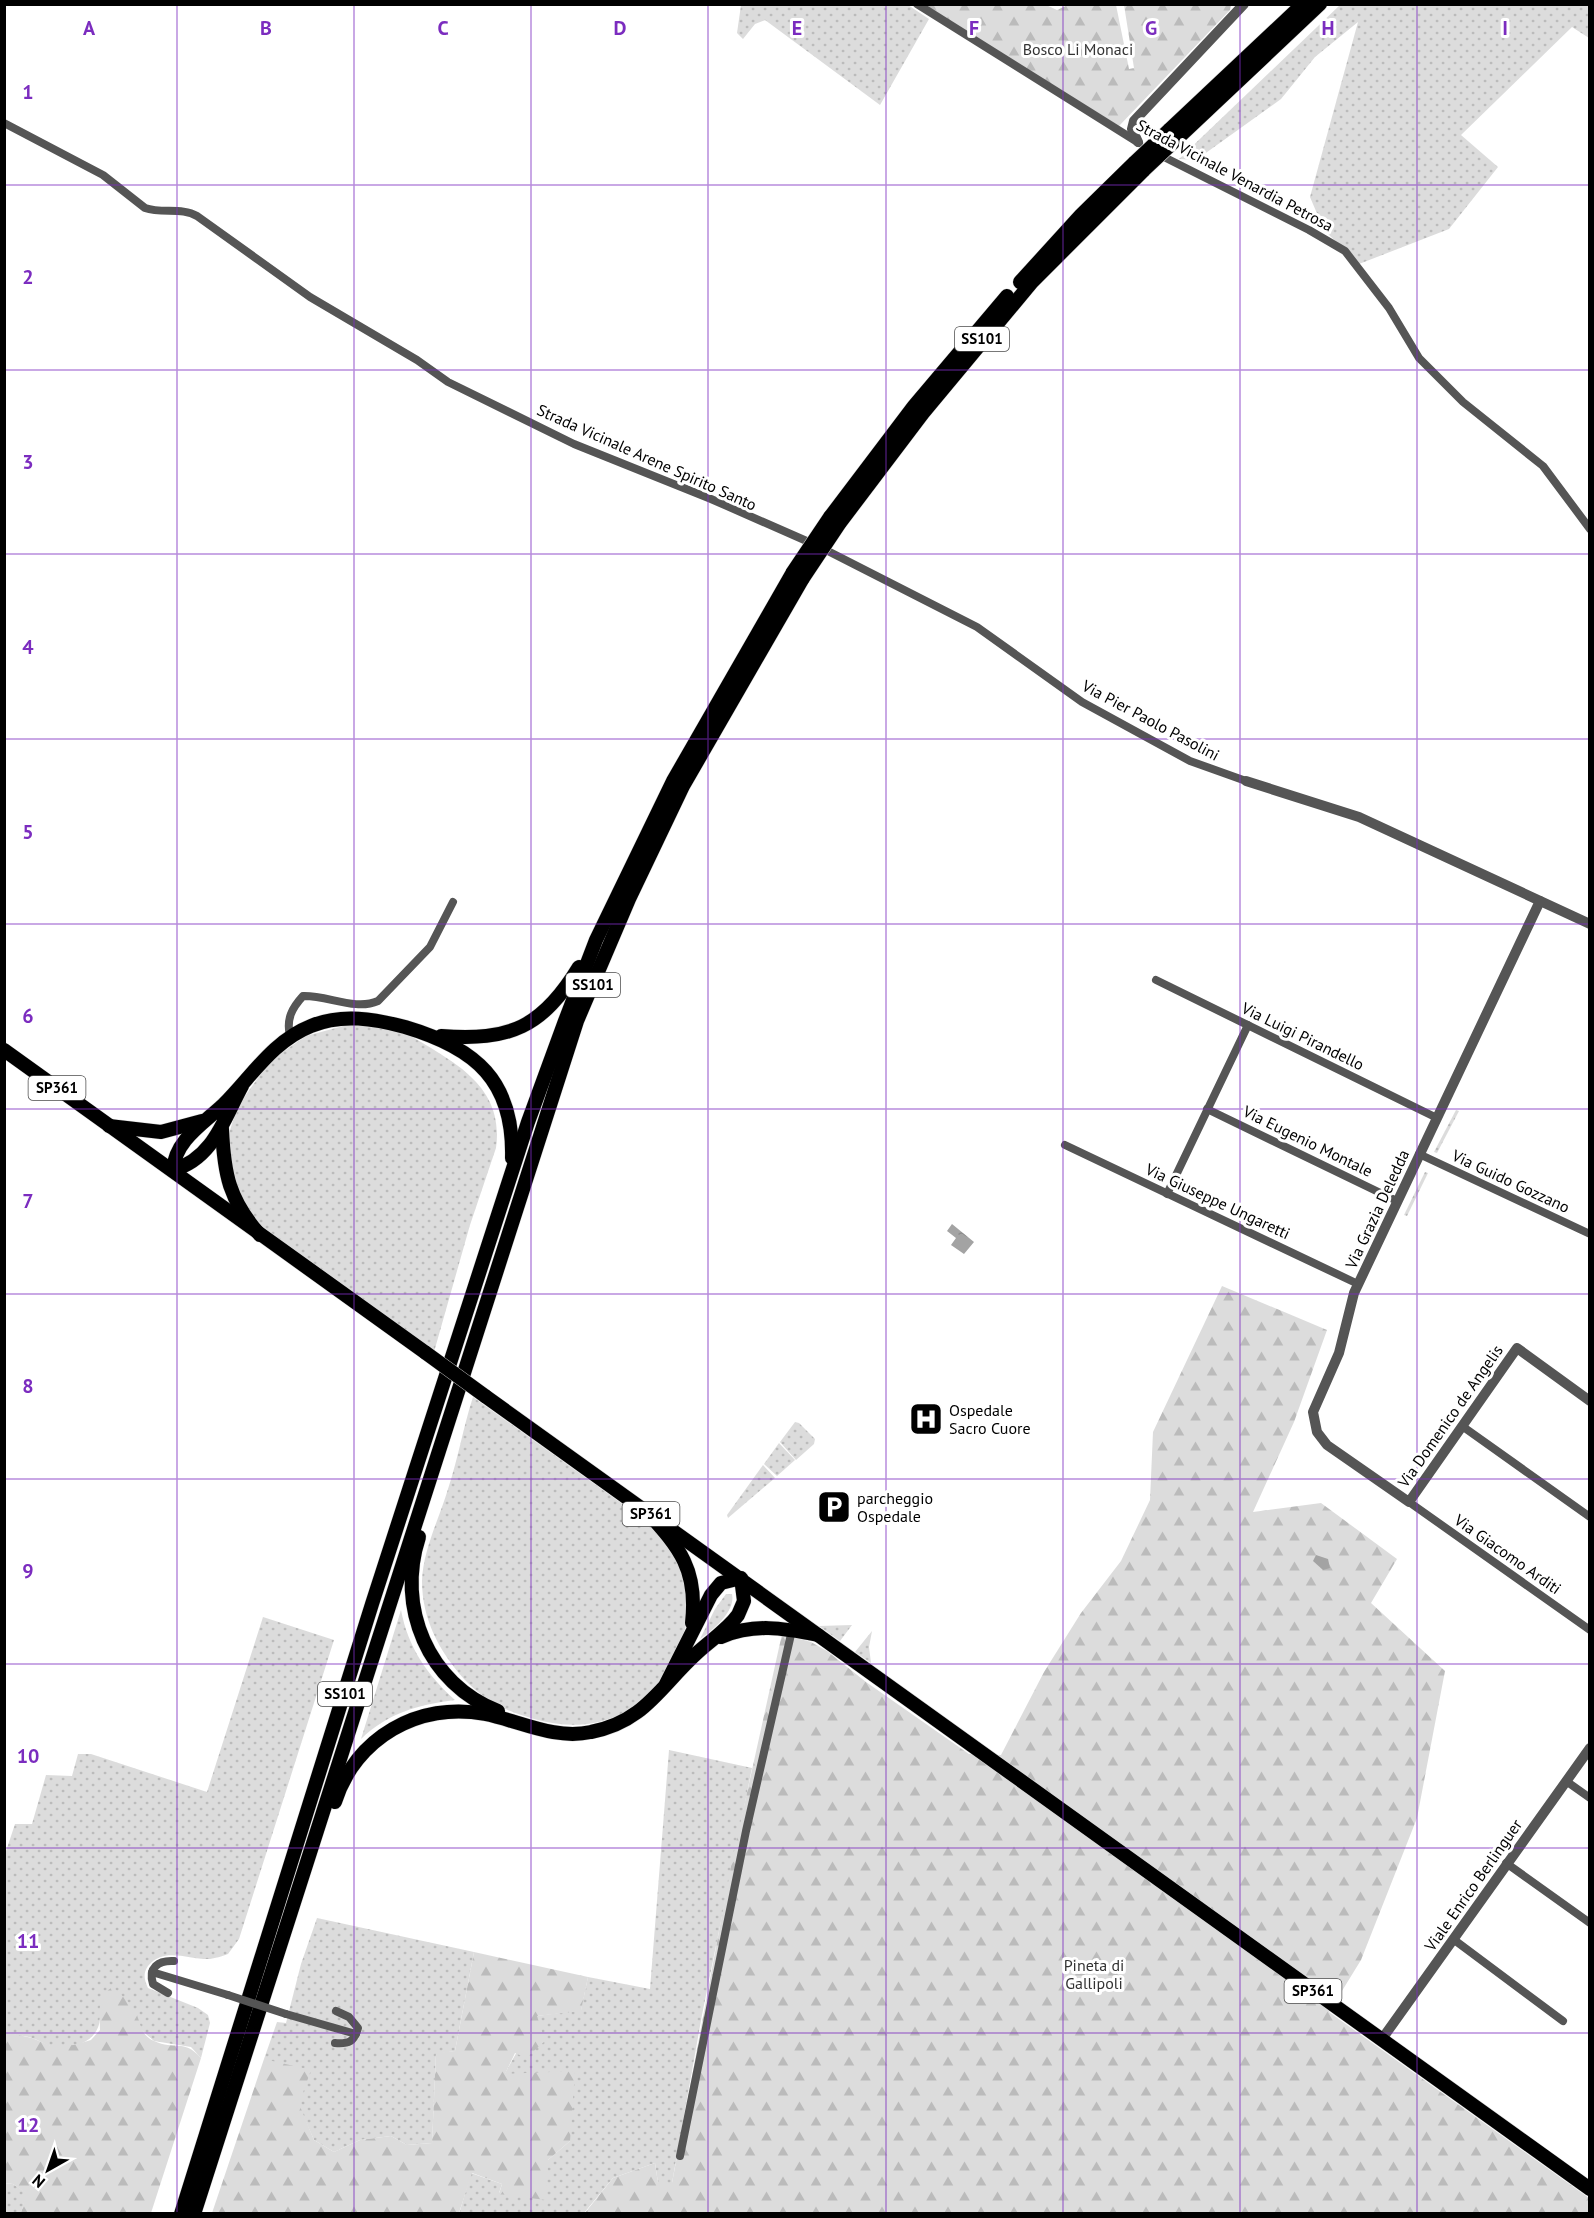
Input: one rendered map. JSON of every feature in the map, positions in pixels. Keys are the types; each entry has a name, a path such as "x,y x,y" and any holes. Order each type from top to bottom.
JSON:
{"main road":[{"name":"SS101","path":"181,2214 372,1604 511,1176 596,940 673,781 834,520 1032,282 1139,166 1303,4"},
{"name":"SS101","path":"1173,134 1320,4"},
{"name":"SS101","path":"194,2214 448,1420 586,1001 629,899 683,786 798,575"},
{"path":"242,1086 222,1129 196,1161 173,1170 174,1158 179,1148 204,1120 242,1086 273,1050 290,1036 314,1025 366,1017 437,1036 488,1038 529,1023 546,1012 561,996 596,940"},
{"path":"437,1036 482,1064 496,1084 508,1110 512,1140 511,1176"},
{"name":"SP361","path":"4,1050 1590,2189"},
{"path":"110,1126 161,1132 204,1120"},
{"path":"222,1129 226,1180 238,1207 260,1234"},
{"path":"448,1420 444,1456 412,1566 411,1602 416,1623 434,1659 463,1691 491,1708 554,1732"},
{"path":"646,1511 676,1544 687,1564 693,1587 694,1609 686,1646"},
{"path":"284,1935 309,1881 338,1791 354,1762 379,1737 413,1719 460,1711 484,1713 554,1732 589,1733 622,1722 645,1708 665,1686 733,1623 743,1607 741,1578 724,1581 703,1606 686,1646 665,1686"},
{"path":"713,1640 759,1627 818,1635"}],"street":[{"name":"Strada Vicinale Venardia Petrosa","path":"917,4 1171,162 1309,230 1345,251 1389,308 1419,358 1463,402 1543,466 1590,529"},
{"path":"1138,142 1132,129 1134,121 1244,4"},
{"name":"Strada Vicinale Arene Spirito Santo","path":"4,123 103,175 145,208 153,211 191,213 197,216 287,282 417,360 448,382 574,444 711,499 818,546"},
{"name":"Via Pier Paolo Pasolini","path":"818,546 977,627 1082,702 1190,761 1359,817 1590,924"},
{"name":"Via Grazia Deledda","path":"1409,1502 1327,1445 1317,1432 1313,1420 1318,1397 1339,1353 1358,1284 1540,901"},
{"path":"290,1036 288,1026 290,1015 303,996 371,1004 378,1001 429,947 453,902"},
{"name":"Via Luigi Pirandello","path":"1156,980 1437,1118"},
{"path":"1167,1194 1248,1025"},
{"name":"Via Eugenio Montale","path":"1206,1109 1397,1201"},
{"name":"Via Giuseppe Ungaretti","path":"1065,1145 1358,1284"},
{"name":"Via Guido Gozzano","path":"1419,1154 1590,1234"},
{"name":"Via Domenico de Angelis","path":"1409,1502 1516,1348 1590,1401"},
{"path":"1462,1426 1590,1517"},
{"name":"Via Giacomo Arditi","path":"1409,1502 1590,1630"},
{"path":"680,2156 746,1831 792,1630"},
{"name":"Viale Enrico Berlinguer","path":"1382,2039 1590,1748"},
{"path":"1566,1781 1590,1798"},
{"path":"1506,1863 1590,1923"},
{"path":"1453,1939 1563,2021"},
{"path":"168,1993 153,1984 152,1972 163,1960 174,1961"},
{"path":"152,1972 356,2034"},
{"path":"335,2043 346,2044 356,2034 358,2028 354,2022 336,2011"}],"green space":[{"name":"Bosco Li Monaci","path":"1044,4 1057,10 1068,5 1116,5 1129,69 1134,68 1124,5 1231,5 1230,10 1119,126 923,5"},
{"path":"741,5 908,5 929,19 880,105 765,20 755,24 743,39 737,33"},
{"path":"1340,5 1589,5 1589,38 1572,27 1461,135 1498,167 1449,229 1359,264 1324,230 1310,197 1358,22 1315,57 1281,99 1196,160 1179,159"},
{"path":"347,1025 386,1027 406,1033 457,1065 471,1077 483,1091 492,1107 497,1126 496,1148 470,1225 434,1352 264,1230 241,1203 225,1147 237,1107 271,1060 306,1036"},
{"path":"1456,1110 1459,1111 1437,1153 1434,1152"},
{"path":"1425,1172 1428,1173 1407,1216 1404,1215"},
{"name":"Pineta di Gallipoli","path":"1222,1286 1327,1330 1294,1422 1253,1512 1321,1503 1397,1559 1371,1603 1445,1671 1417,1818 1361,1960 1329,2012 1589,2198 1589,2213 584,2214 613,2178 655,2163 658,2183 672,2183 733,1856 782,1634 811,1642 827,1651 866,1682 969,1754 1001,1755 1044,1672 1081,1613 1121,1561 1150,1500 1153,1432"},
{"path":"473,1397 642,1518 667,1544 685,1576 689,1595 686,1624 665,1673 657,1686 644,1699 616,1717 600,1722 568,1725 534,1719 505,1709 488,1699 464,1679 447,1657 434,1634 425,1608 423,1569 428,1546 452,1478"},
{"path":"795,1422 799,1423 815,1439 814,1444 796,1460 780,1442"},
{"path":"779,1443 795,1460 777,1476 764,1464"},
{"path":"763,1465 775,1478 728,1518 727,1515"},
{"path":"726,1594 732,1594 731,1607 717,1625 700,1639 715,1609"},
{"path":"401,1610 408,1636 420,1660 455,1700 404,1712 382,1723 361,1739"},
{"path":"263,1617 334,1640 239,1939 228,1954 210,1959 169,1955 154,1960 145,1971 148,1988 198,2008 208,2015 210,2023 201,2058 191,2047 154,2041 139,2028 137,2016 100,2018 95,2033 90,2039 67,2047 50,2046 32,2038 5,2032 5,1854 15,1824 32,1824 46,1775 72,1776 78,1754 91,1754 207,1792"},
{"path":"852,1625 840,1641 819,1626"},
{"path":"872,1631 869,1647 871,1663 855,1652"},
{"path":"669,1750 752,1768 702,2015 672,2183 658,2183 655,2163 613,2178 584,2213 459,2214 471,2173 502,2184 499,2193 548,2160 570,2141 504,2075 537,2016 581,2010 588,1977 650,1989"},
{"path":"317,1918 474,1952 455,2051 436,2054 432,2143 407,2145 391,2136 360,2140 334,2152 314,2140 298,2104 264,2059 277,2022 286,2023 301,1964"},
{"path":"474,1952 588,1977 581,2011 537,2016 545,2041 526,2058 515,2053 505,2074 575,2071 570,2141 548,2160 546,2200 499,2194 502,2184 472,2173 459,2213 212,2213 264,2059 311,2070 299,2104 314,2140 334,2152 360,2140 391,2136 407,2145 432,2143 436,2053 455,2051"},
{"path":"112,1987 132,2007 142,2030 150,2039 161,2044 184,2046 201,2058 151,2213 21,2213 26,2193 13,2184 5,2183 5,2032 32,2038 51,2046 74,2045 91,2040 100,2030 101,2001"},
{"path":"4,2183 13,2184 27,2193 21,2213 5,2213"}],"water":[{"path":"952,1224 974,1242 964,1254 951,1245 956,1238 947,1231"},
{"path":"1316,1555 1328,1559 1330,1568 1323,1570 1313,1561"}],"place":[{"name":"Ospedale Sacro Cuore","path":"926,1419"},
{"name":"parcheggio Ospedale","path":"834,1507"}]}
